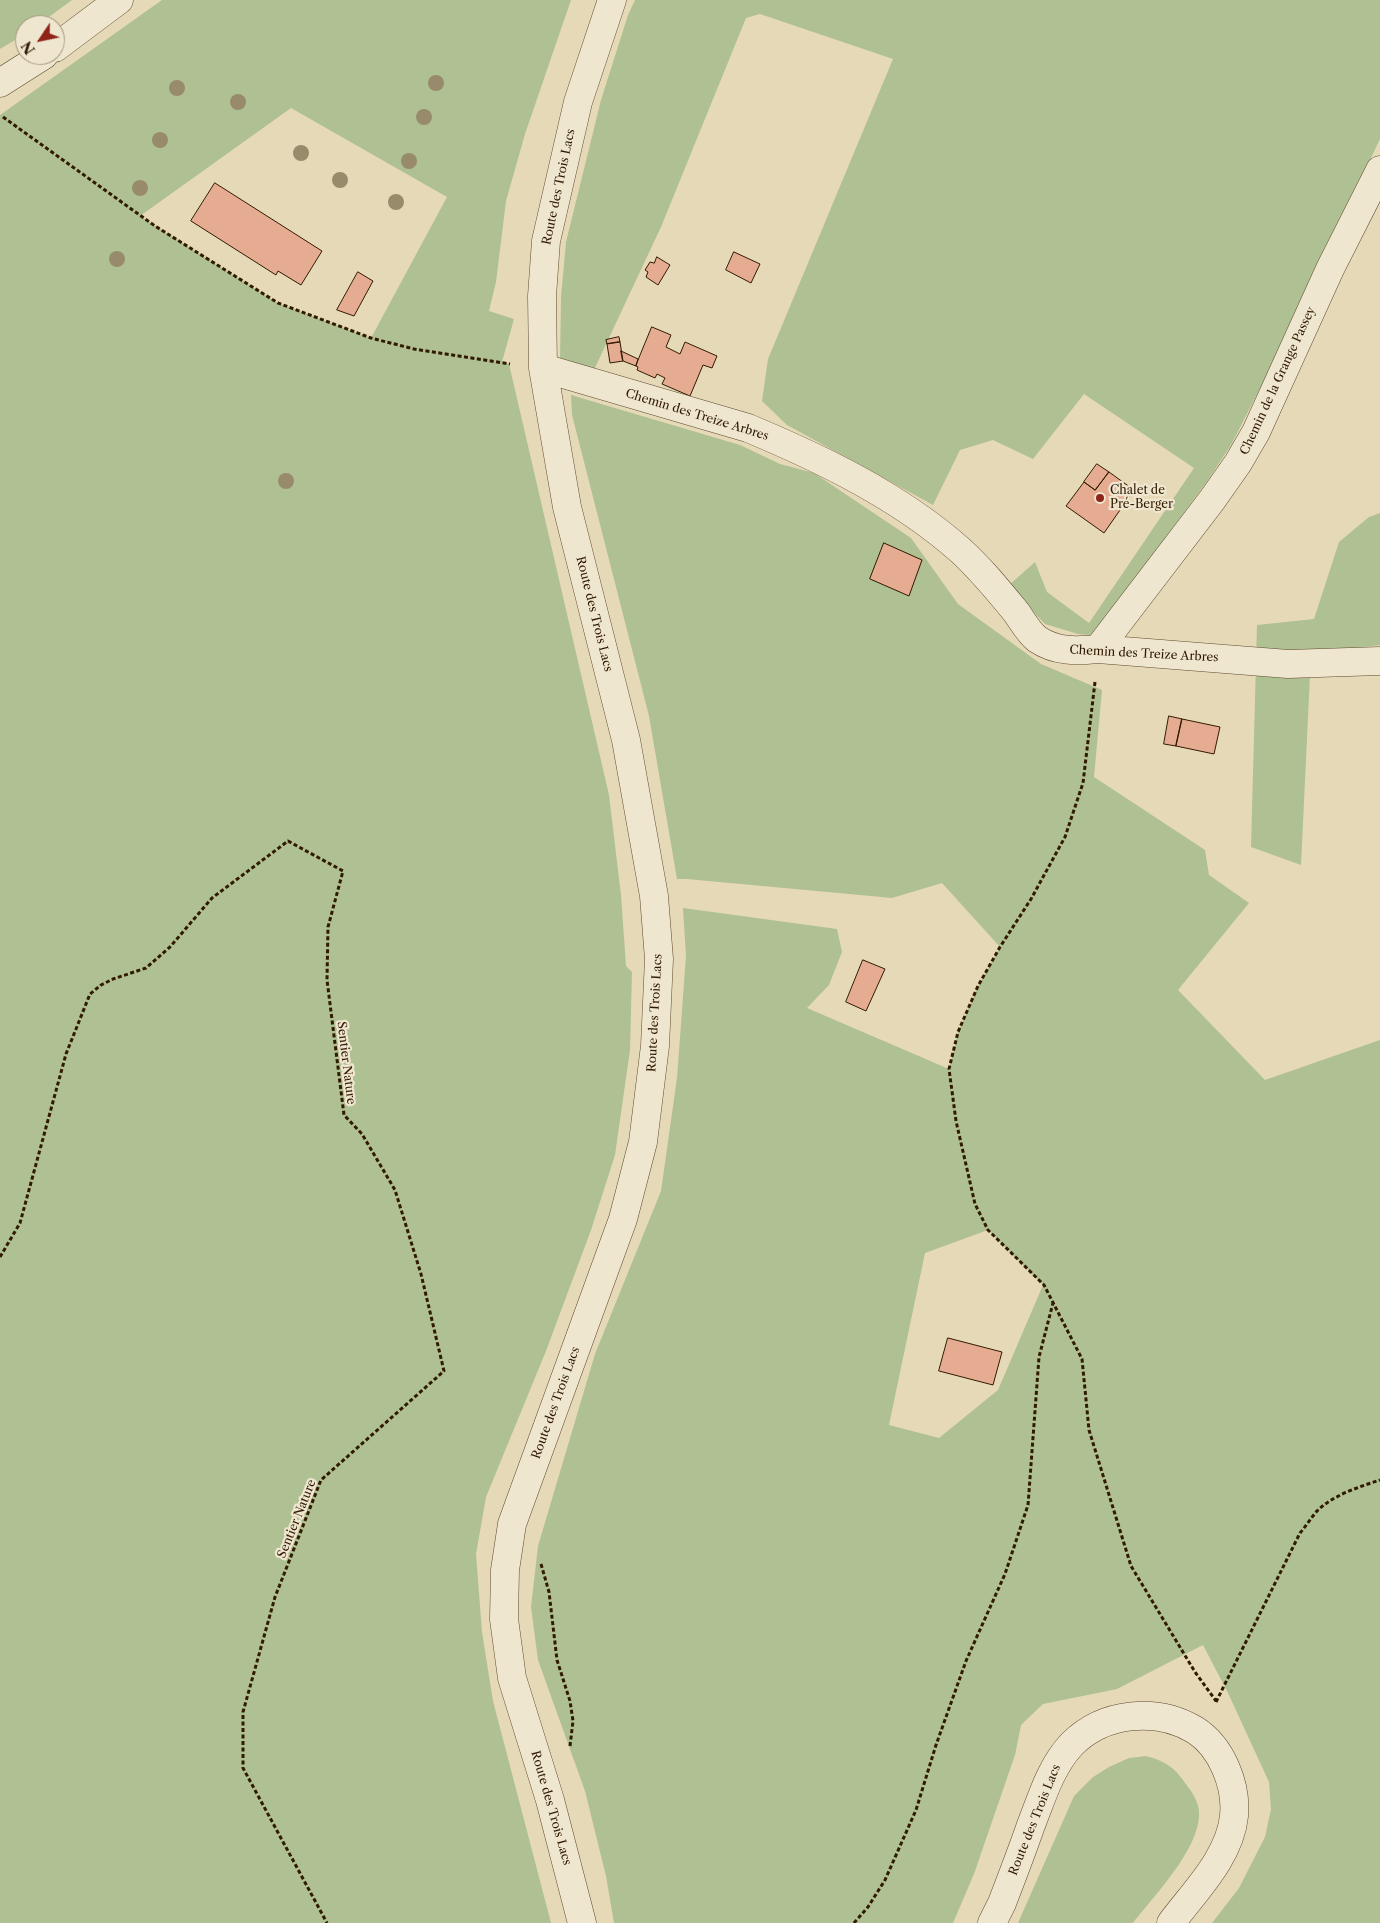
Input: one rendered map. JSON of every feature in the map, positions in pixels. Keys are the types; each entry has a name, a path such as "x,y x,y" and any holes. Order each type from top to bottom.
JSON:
{"street":[{"path":"65,40 119,0"},
{"name":"Route des Trois Lacs","path":"582,1923 550,1800 512,1678 504,1619 505,1570 512,1524 623,1219 643,1142 655,1046 659,959 654,896 626,740 567,507 543,368 542,296 546,241 578,102 612,0"},
{"path":"0,83 28,65"},
{"name":"Chemin de la Grange Passey","path":"1098,649 1238,463 1256,432 1330,268 1380,170"},
{"name":"Chemin des Treize Arbres","path":"543,368 748,428 780,441 853,478 919,518 959,549 993,584 1035,637 1050,647 1071,651 1098,649 1288,664 1380,661"},
{"name":"Route des Trois Lacs","path":"992,1923 1002,1903 1056,1765 1072,1744 1102,1724 1121,1717 1153,1716 1167,1719 1196,1731 1216,1751 1231,1782 1234,1800 1234,1817 1224,1848 1215,1864 1171,1923"}],"path":[{"path":"0,116 154,226 278,303 371,338 414,349 543,368"},
{"path":"1098,649 1083,783 1065,836 1032,898 1000,947 978,986 958,1032 949,1069 956,1121 975,1204 988,1230 1044,1285 1082,1359 1089,1430 1131,1566 1195,1672 1216,1701 1300,1533 1318,1510 1331,1501 1380,1480"},
{"name":"Sentier Nature","path":"0,1258 20,1223 66,1054 90,994 101,985 113,979 146,968 170,947 212,898 288,841 343,871 328,928 327,980 344,1115 362,1134 395,1190 420,1274 444,1371 321,1480 276,1597 259,1650 243,1712 243,1768 327,1923"},
{"path":"854,1923 885,1880 916,1810 936,1744 966,1661 1005,1574 1028,1505 1039,1357 1053,1303"},
{"path":"539,1560 549,1592 558,1660 570,1701 573,1721 570,1748"}],"green space":[{"path":"0,0 72,0 52,15 15,15 15,40 0,49"},
{"path":"162,0 571,0 525,134 506,201 496,282 489,311 514,319 502,362 509,364 609,795 621,895 626,966 632,972 630,1050 615,1155 591,1230 546,1351 486,1497 476,1554 482,1632 493,1701 551,1923 0,1923 0,115","holes":["291,108 447,197 371,338 278,303 140,216"]},
{"path":"635,0 1380,0 1380,139 1274,361 1231,445 1206,483 1098,628 1090,635 1078,634 1045,624 1008,586 1035,562 1047,592 1089,623 1194,468 1084,394 1033,459 993,440 960,450 933,505 787,425 762,401 768,359 893,59 760,14 746,18 661,227 593,372 560,360 561,297 566,242 601,100 628,15"},
{"path":"571,395 740,445 780,464 814,473 911,538 958,604 1041,664 1102,690 1094,777 1205,850 1209,875 1249,903 1178,990 1265,1080 1380,1040 1380,1923 1212,1923 1239,1888 1265,1837 1271,1809 1269,1782 1228,1693 1203,1645 1117,1689 1043,1704 1021,1725 1015,1755 974,1874 953,1923 614,1923 606,1876 585,1791 538,1660 531,1607 538,1546 595,1354 661,1191 677,1078 686,956 683,908 837,929 842,952 829,985 807,1008 949,1069 958,1032 978,986 1000,947 942,883 892,898 677,879 649,716 572,415","holes":["988,1230 1043,1285 998,1390 939,1438 889,1425 925,1253"]},
{"path":"1380,513 1380,645 1311,654 1301,865 1251,847 1257,625 1314,619 1339,542 1369,517"},
{"path":"1146,1756 1166,1764 1175,1771 1192,1792 1199,1809 1198,1826 1193,1840 1164,1885 1133,1923 1018,1923 1074,1796 1093,1777 1109,1767 1129,1758"}],"building":[{"path":"215,183 322,251 301,285 278,271 276,275 191,221"},
{"path":"734,252 760,264 751,283 726,270"},
{"path":"657,257 670,265 658,285 646,277 648,272 645,270 650,262 654,263"},
{"path":"358,272 373,281 354,316 337,310"},
{"path":"652,327 671,335 666,347 680,354 685,342 717,356 712,368 703,365 690,396 662,384 665,378 657,374 655,378 637,370 638,367 636,366"},
{"path":"619,337 620,342 607,344 606,340"},
{"path":"620,342 623,361 610,363 607,344"},
{"path":"621,351 638,359 636,366 623,361"},
{"path":"1097,464 1109,472 1095,490 1084,482"},
{"name":"Chalet de Pré-Berger","path":"1109,472 1134,490 1104,533 1066,506 1084,482 1095,490"},
{"path":"884,543 922,560 909,596 870,579"},
{"path":"1169,716 1182,719 1176,746 1164,744"},
{"path":"1182,719 1220,727 1214,754 1176,746"},
{"path":"863,960 885,969 866,1011 846,1002"},
{"path":"948,1338 1002,1352 993,1385 939,1371"}],"place":[{"name":"Chalet de Pré-Berger","path":"1100,498"}]}
